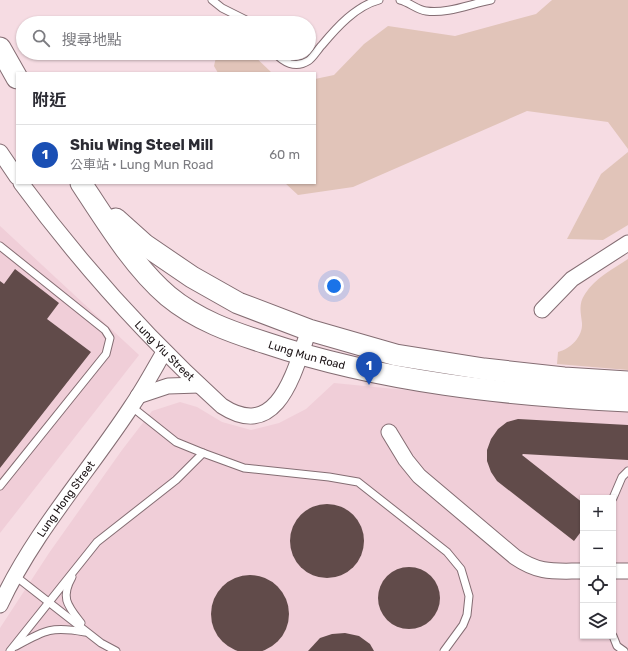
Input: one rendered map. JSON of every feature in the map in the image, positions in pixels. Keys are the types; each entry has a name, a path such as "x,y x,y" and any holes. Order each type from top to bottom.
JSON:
{"street":[{"path":"0,48 16,76"},
{"path":"0,152 16,176"},
{"name":"Lung Yiu Street","path":"22,184 54,228 107,292 164,352 233,413 245,416 257,415 269,410 279,402 286,392 309,330"},
{"name":"Lung Mun Road","path":"86,190 145,245 192,278 238,303 309,330 396,355 484,369 564,378 628,382"},
{"name":"Lung Mun Road","path":"86,190 137,263 168,296 198,316 220,328 300,355 352,368 435,382 508,391 628,401"},
{"path":"542,310 572,279 628,243"},
{"name":"Lung Hong Street","path":"0,605 14,575 43,530 135,401 164,352"},
{"path":"135,401 168,386 200,385"},
{"path":"389,432 406,460 419,476 514,557 531,568 541,571 580,571"},
{"path":"616,571 628,571"}],"lane":[{"path":"212,0 222,8 238,16"},
{"path":"316,52 350,16 371,2 379,0"},
{"path":"400,0 424,11 438,12 491,0"},
{"path":"281,60 283,62 296,64 309,60"},
{"path":"0,246 105,330 110,338 106,354 0,486"},
{"path":"135,401 176,442 202,453 244,468 329,477 358,482 447,552 462,569 469,596 467,615 463,625 444,651"},
{"path":"11,649 50,602 81,561 105,534 176,480 202,453"},
{"path":"614,495 622,477 628,471"},
{"path":"81,561 70,582 66,596 67,605 87,632"},
{"path":"14,575 87,632 116,651"},
{"path":"11,649 44,630 65,629 87,632"},
{"path":"614,639 617,646 624,651"}],"shaded area":[{"path":"552,0 628,0 628,149 608,122 527,111 353,187 298,195 286,184 316,184 316,79 334,75 364,44 388,26 455,36 536,14"},
{"path":"215,60 258,60 271,72 217,72 214,66"},
{"path":"628,152 628,225 603,240 567,239 601,174"},
{"path":"0,226 139,355 0,533"},
{"path":"628,259 628,370 557,364 558,352 567,348 578,338 582,328 581,301 589,288 610,270"},
{"path":"334,383 628,412 628,651 0,651 0,628 49,553 122,450 152,411 180,402 197,407 222,422 251,430 279,423 306,409"}],"building":[{"path":"15,269 59,303 47,319 91,352 0,468 0,281 4,284"},
{"path":"518,419 628,425 628,460 522,455 580,501 580,533 574,541 497,481 491,472 487,461 487,450 491,439 498,429 507,422"},
{"path":"327,504 348,510 358,520 364,541 358,562 348,572 327,578 306,572 296,562 290,541 296,520 306,510"},
{"path":"403,567 415,567 431,576 438,586 440,598 438,610 431,620 415,629 403,629 392,624 383,615 378,604 378,592 383,581 392,572"},
{"path":"242,576 258,576 272,581 283,592 288,606 288,622 283,636 272,647 258,652 242,652 228,647 217,636 212,622 212,606 217,592 228,581"},
{"path":"345,633 359,636 370,644 374,651 308,651 320,638 332,634"}],"place":[{"name":"Shiu Wing Steel Mill","path":"369,385"}]}
